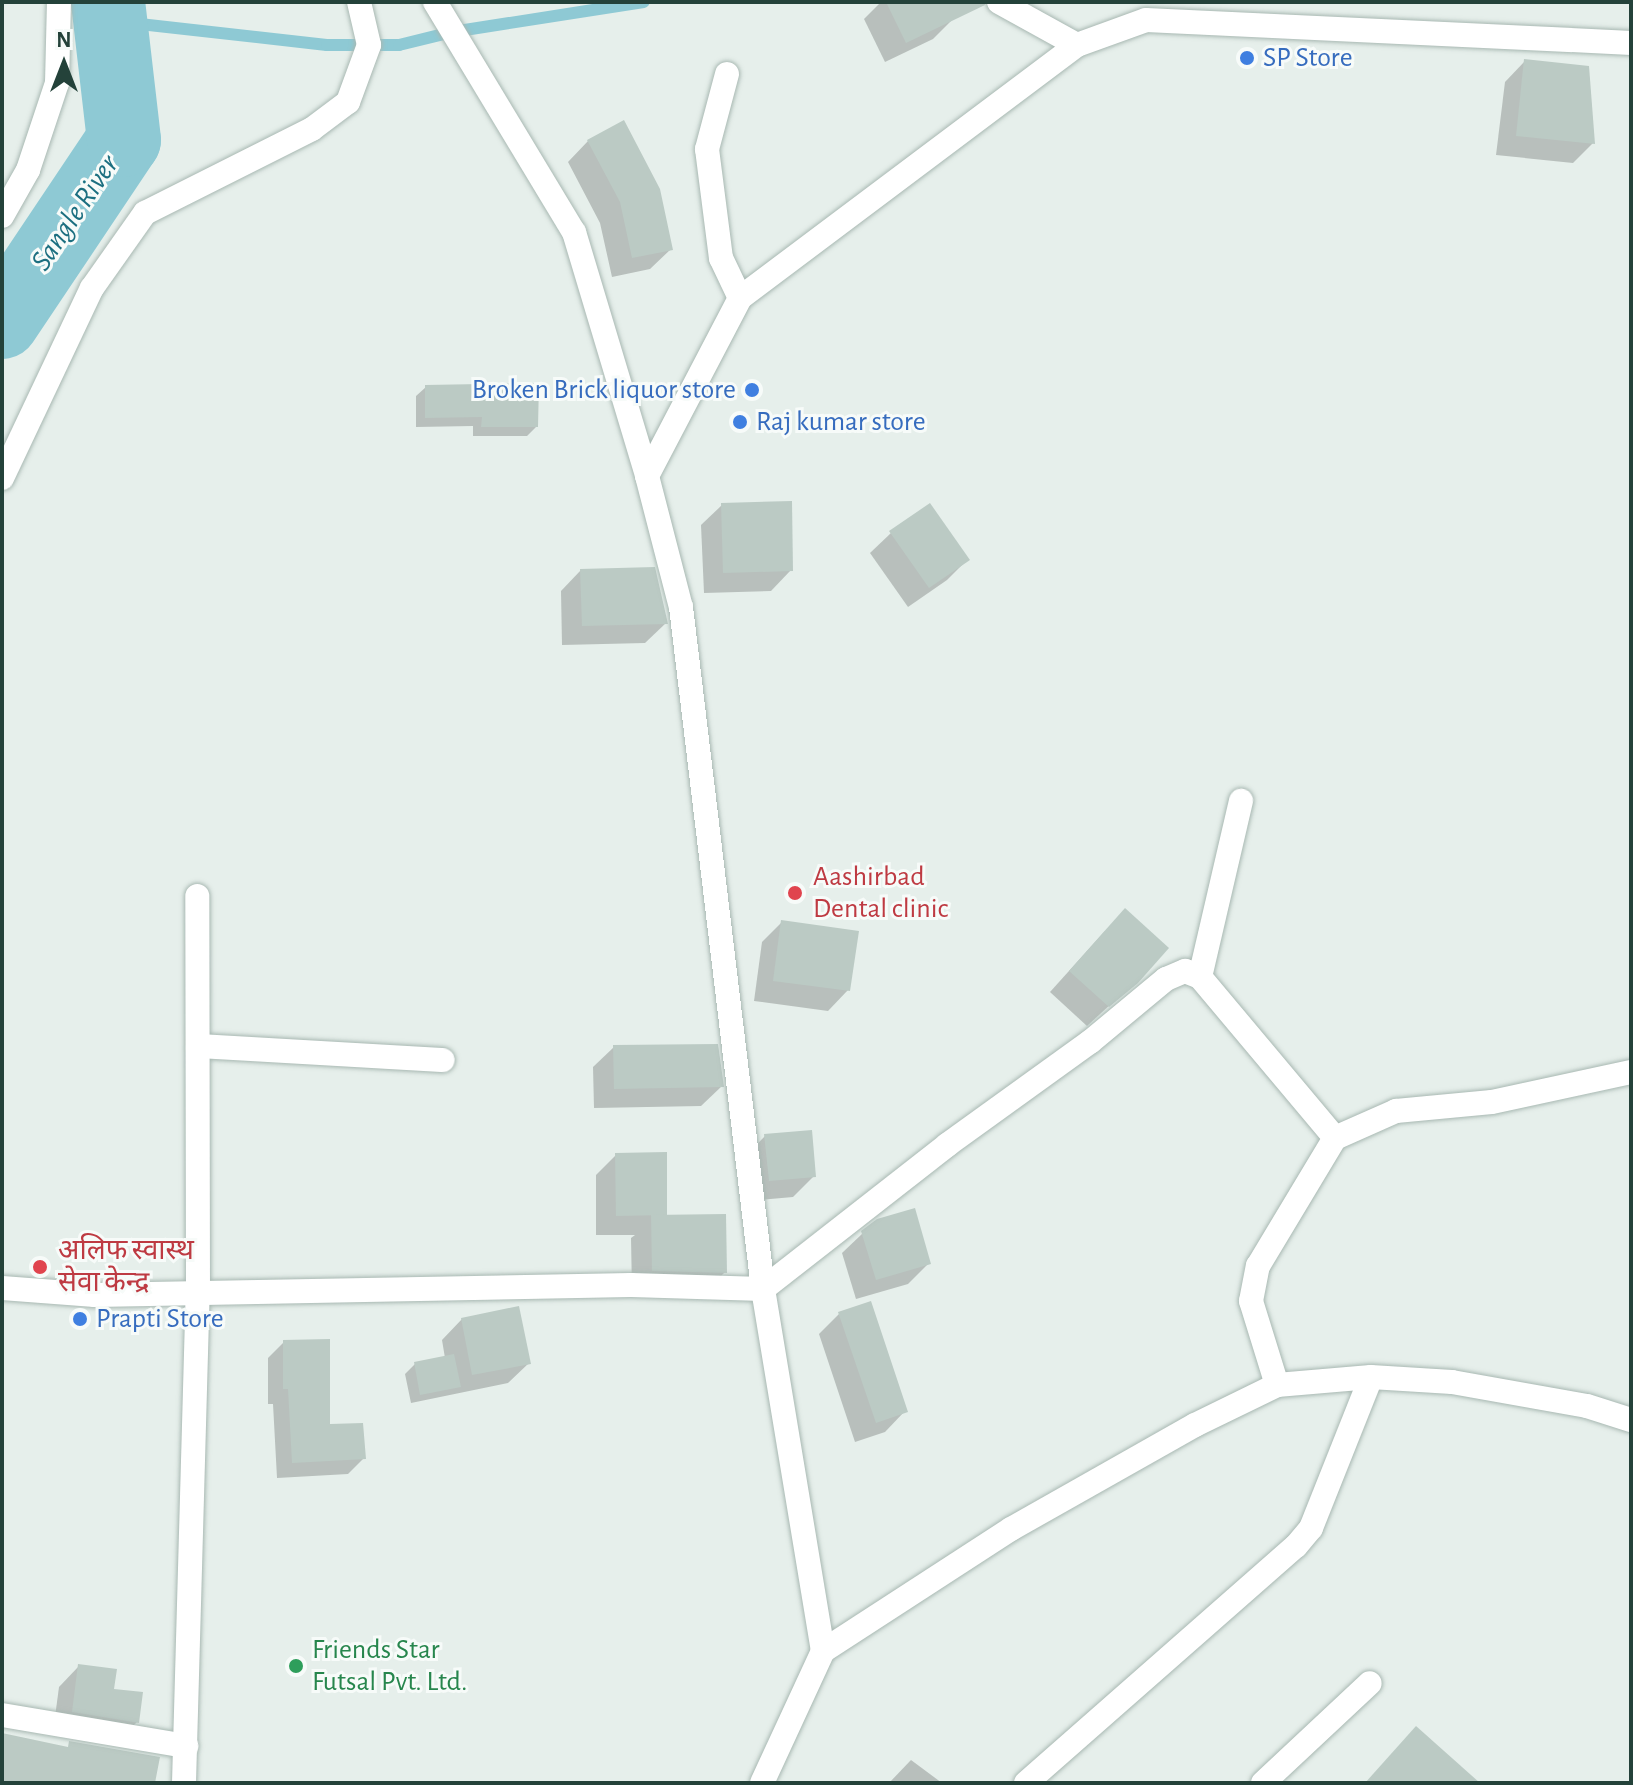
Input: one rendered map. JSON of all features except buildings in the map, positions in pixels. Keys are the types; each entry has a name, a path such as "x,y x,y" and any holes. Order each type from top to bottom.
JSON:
{"street":[{"path":"2,216 28,170 57,83 59,2"},
{"path":"2,478 92,288 145,213 312,129 348,102 369,45 359,2"},
{"path":"435,2 574,232 647,476 681,607 763,1289 823,1651"},
{"path":"999,2 1077,45"},
{"path":"647,476 740,298 1077,45 1146,20 1631,43"},
{"path":"727,74 707,149 721,258 740,298"},
{"path":"1200,977 1241,801"},
{"path":"184,1783 198,1293 197,896"},
{"path":"2,1288 95,1295 631,1285 763,1289 947,1145 1090,1042 1166,979 1185,971 1200,977 1335,1138"},
{"path":"198,1046 443,1060"},
{"path":"1277,1385 1251,1301 1258,1266 1335,1138 1396,1111 1492,1102 1631,1072"},
{"path":"1026,1783 1296,1546 1311,1528 1371,1377"},
{"path":"762,1783 823,1651 1011,1529 1195,1425 1277,1385 1371,1377 1452,1382 1587,1406 1631,1420"},
{"path":"1263,1783 1370,1683"},
{"path":"2,1715 186,1746"}],"waterway":[{"name":"Sangle River","path":"2,322 124,140 108,2"},
{"path":"113,21 327,45 399,45 452,32 644,2"}],"place":[{"name":"SP Store","path":"1247,58"},
{"name":"Broken Brick liquor store","path":"752,390"},
{"name":"Raj kumar store","path":"740,422"},
{"name":"Aashirbad Dental clinic","path":"795,893"},
{"name":"अलिफ स्वास्थ सेवा केन्द्र","path":"40,1267"},
{"name":"Prapti Store","path":"80,1319"},
{"name":"Friends Star Futsal Pvt. Ltd.","path":"296,1666"}]}
